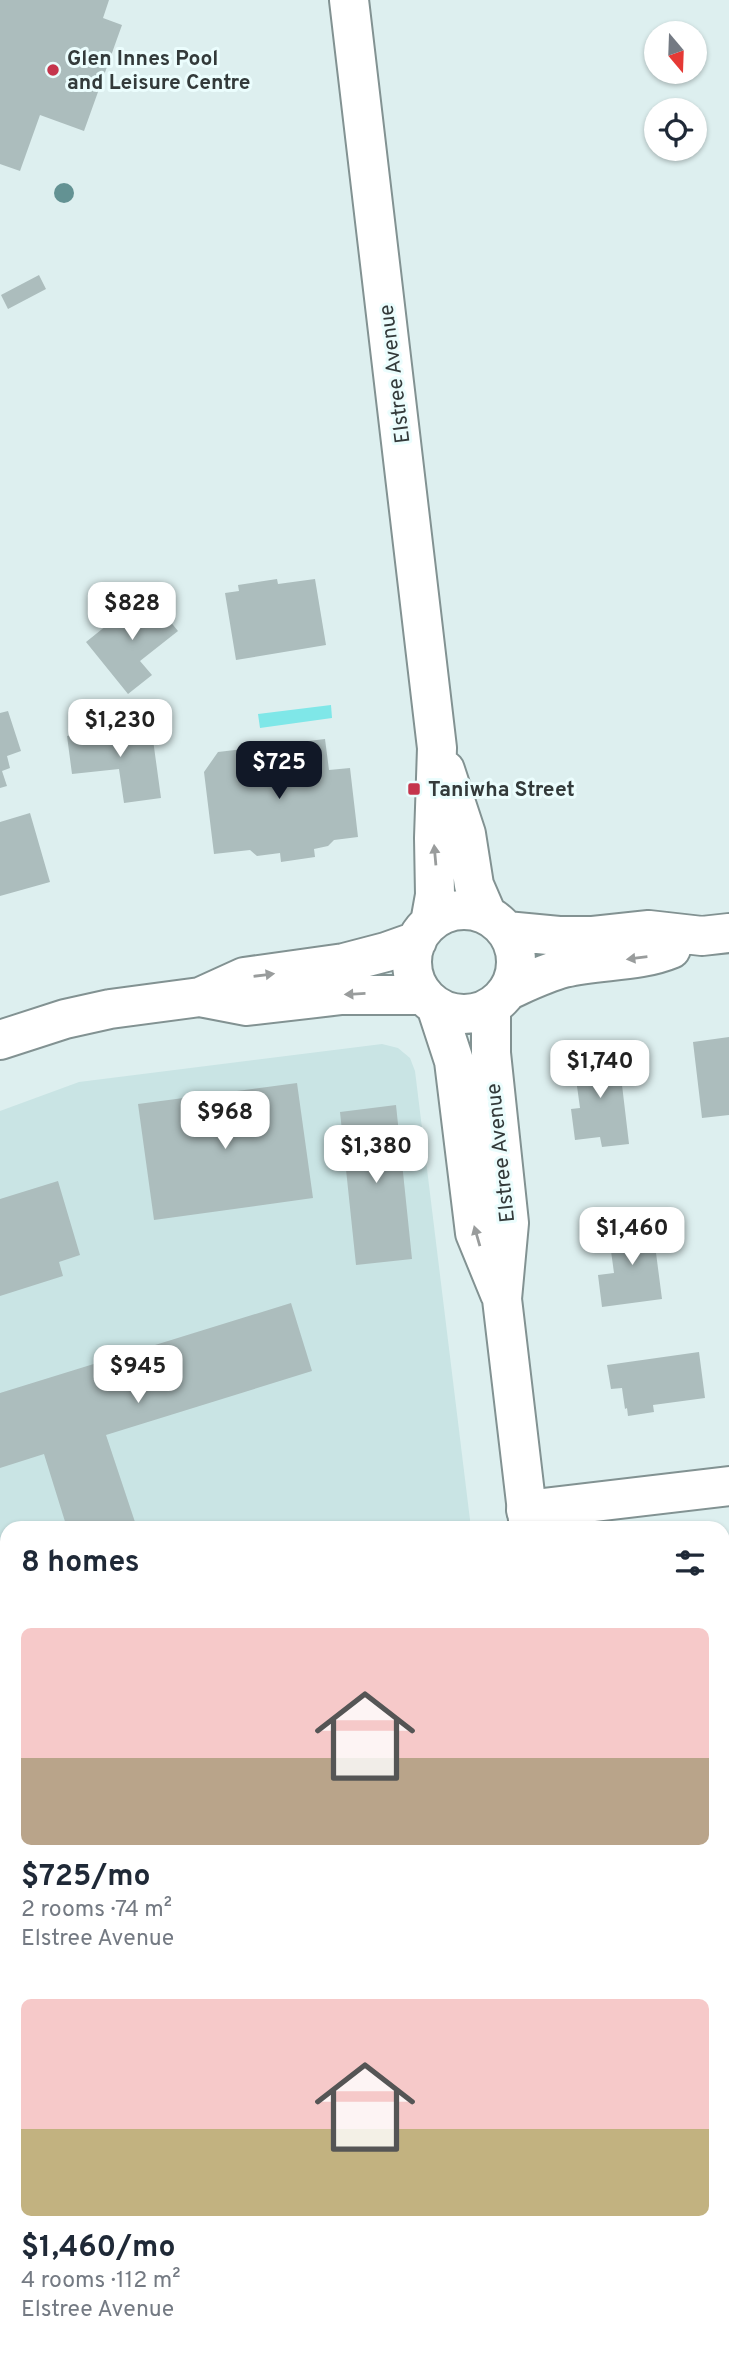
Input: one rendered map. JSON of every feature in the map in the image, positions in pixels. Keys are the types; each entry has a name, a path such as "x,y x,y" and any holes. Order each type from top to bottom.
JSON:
{"street":[{"name":"Elstree Avenue","path":"349,0 437,748 434,838 436,870 424,932"},
{"name":"Elstree Avenue","path":"437,748 466,834 474,885 497,923"},
{"path":"0,1040 65,1019 110,1009 200,997 244,977 344,963 386,952 424,932 443,915 458,911 473,911 497,923 593,936 649,930 715,934"},
{"path":"497,923 513,945 516,960 514,975 500,999"},
{"path":"424,932 413,955 412,969 416,983 430,1000 449,1013 463,1014 477,1013 537,977 565,968 653,956 715,934"},
{"path":"200,997 247,1006 342,995 430,1000"},
{"name":"Elstree Avenue","path":"500,999 491,1053 509,1223 502,1299 528,1519"},
{"name":"Elstree Avenue","path":"430,1000 447,1036 456,1072 475,1233 502,1299"},
{"path":"528,1519 729,1486"}],"shaded area":[{"path":"331,705 332,718 260,728 258,714"},
{"path":"382,1044 398,1048 410,1058 415,1071 470,1521 0,1521 0,1111 79,1082"}],"building":[{"name":"Glen Innes Pool and Leisure Centre","path":"0,0 109,0 103,18 122,25 84,131 40,115 20,171 0,164"},
{"path":"39,275 46,289 8,309 1,295"},
{"path":"277,579 278,584 315,579 326,645 236,660 225,593 239,591 238,585"},
{"path":"147,593 178,631 140,661 152,675 128,694 86,642"},
{"path":"8,711 21,751 7,756 10,768 2,771 7,786 0,788 0,713"},
{"path":"151,725 161,798 124,803 119,769 72,774 67,736"},
{"path":"325,739 329,770 350,768 358,837 334,840 328,846 314,849 315,857 281,862 280,853 257,856 250,850 214,854 204,772 218,752"},
{"path":"30,813 50,882 0,896 0,822"},
{"path":"729,1037 729,1115 702,1118 693,1042"},
{"path":"618,1051 629,1144 602,1147 600,1137 575,1140 571,1109 580,1108 573,1057"},
{"path":"297,1083 313,1198 154,1220 138,1104"},
{"path":"396,1105 412,1259 356,1265 340,1112"},
{"path":"58,1181 80,1255 59,1262 63,1276 0,1296 0,1199"},
{"path":"652,1222 662,1299 602,1307 598,1275 614,1273 608,1229"},
{"path":"291,1303 312,1371 106,1435 135,1521 65,1521 44,1454 0,1468 0,1393"},
{"path":"699,1352 705,1398 653,1405 654,1412 628,1416 622,1388 611,1389 607,1365"}],"place":[{"name":"Glen Innes Pool and Leisure Centre","path":"53,70"},
{"name":"Taniwha Street","path":"414,789"}]}
